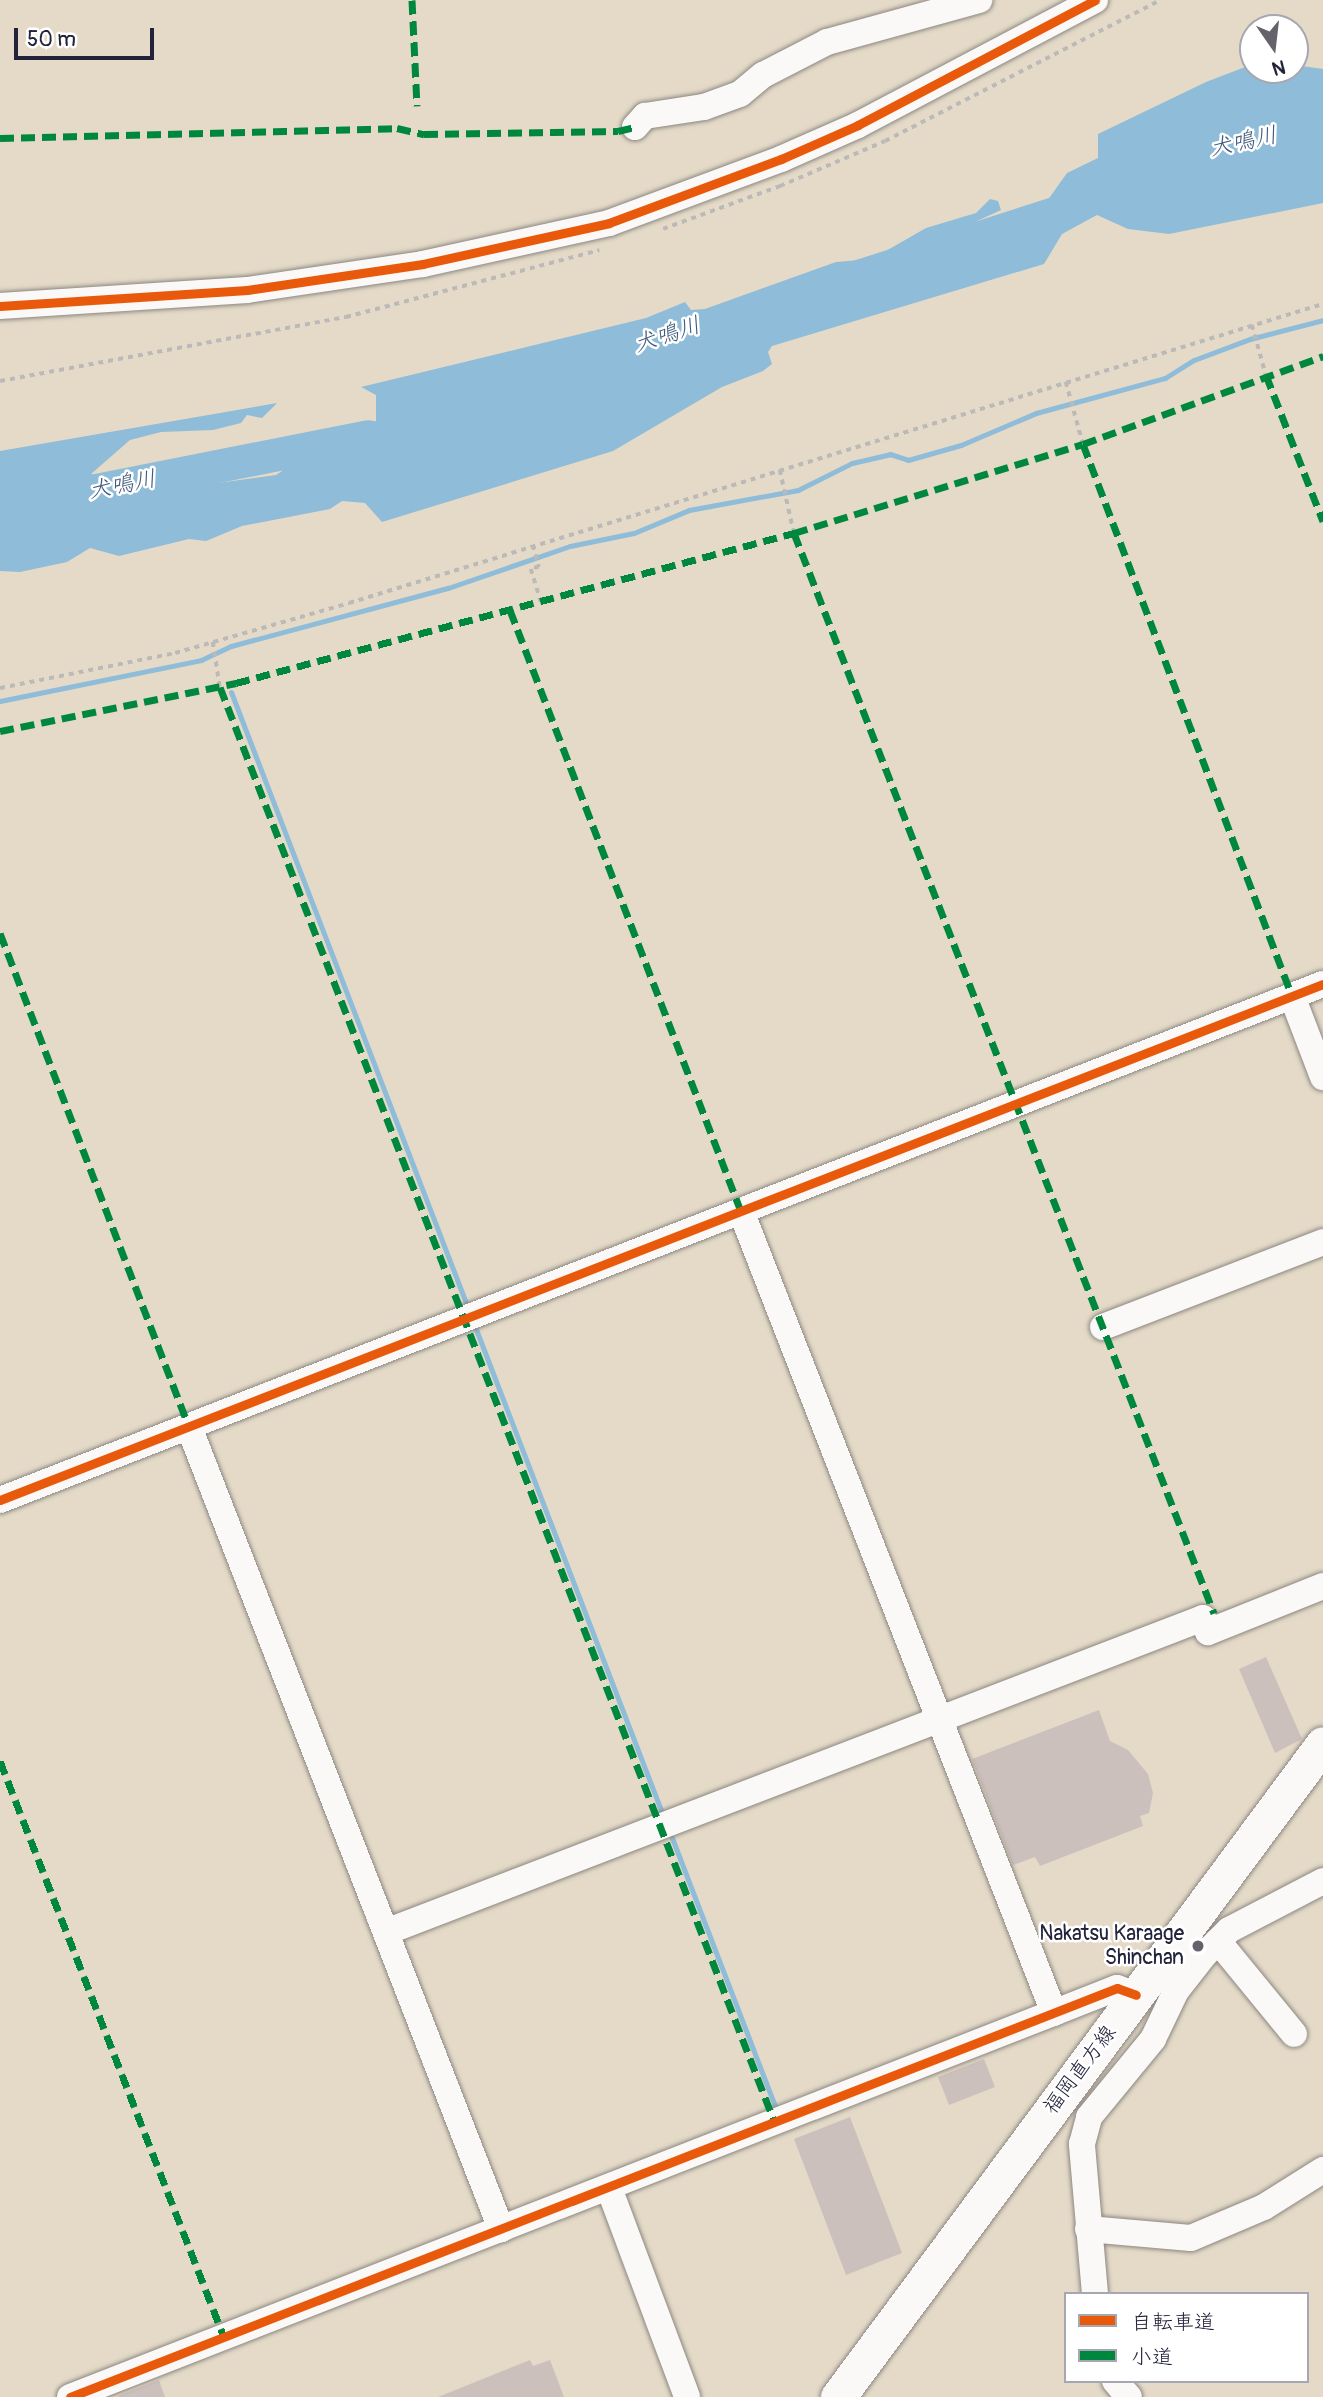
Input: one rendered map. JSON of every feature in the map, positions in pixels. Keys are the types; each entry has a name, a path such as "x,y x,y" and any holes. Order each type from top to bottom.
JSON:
{"main road":[{"name":"福岡直方線","path":"838,2397 1323,1744"}],"street":[{"path":"635,127 645,116 704,107 740,94 763,75 828,42 979,0"},
{"path":"0,306 247,290 423,264 609,223 781,159 858,125 1095,0"},
{"path":"0,1500 1323,984"},
{"path":"1292,996 1323,1077"},
{"path":"741,1211 1054,2013"},
{"path":"1102,1327 1323,1242"},
{"path":"189,1427 501,2229"},
{"path":"386,1932 1208,1616 1208,1632 1323,1586"},
{"path":"1095,2292 1082,2144 1089,2117 1153,2039 1176,1991 1218,1941 1229,1930 1323,1881"},
{"path":"1218,1941 1294,2034"},
{"path":"70,2397 1117,1988 1136,1995"},
{"path":"1088,2229 1191,2238 1264,2207 1323,2170"},
{"path":"609,2188 687,2397"},
{"path":"1117,2383 1129,2397"}],"path":[{"path":"0,688 213,642 1323,304"},
{"path":"0,381 346,317"},
{"path":"1252,325 1266,375"},
{"path":"1065,382 1083,444"},
{"path":"780,470 794,533"},
{"path":"533,545 539,567 531,569 541,601"},
{"path":"213,642 220,687"}],"water":[{"path":"1309,67 1323,69 1323,203 1169,234 1128,229 1097,215 1062,234 1044,264 772,346 768,352 772,364 763,371 722,387 613,451 382,522 365,503 342,501 330,509 242,526 206,541 189,539 119,556 90,548 67,562 20,572 0,571 0,451 277,403 262,418 247,415 241,423 213,430 161,432 130,440 91,474 119,479 133,494 144,497 193,481 203,485 276,475 341,432 376,421 376,395 361,387 646,318 685,302 691,310 705,309 836,262 872,259 926,228 976,213 990,199 998,201 1001,210 903,255 901,266 1002,240 1045,204 1067,173 1098,158 1098,134 1206,82 1239,69 1239,84 1309,84"}],"building":[{"path":"1266,1657 1302,1739 1275,1753 1239,1669"},
{"path":"1099,1710 1110,1741 1128,1750 1148,1774 1153,1793 1149,1813 1140,1816 1143,1826 1040,1866 1035,1857 1013,1865 972,1759"},
{"path":"984,2059 995,2087 949,2105 938,2077"},
{"path":"850,2117 902,2253 846,2275 794,2139"},
{"path":"530,2360 533,2366 550,2360 564,2397 438,2397"},
{"path":"159,2380 165,2397 118,2396"}],"waterway":[{"name":"犬鳴川","path":"858,276 1060,211"},
{"path":"0,701 201,660 231,646 448,588 570,546 634,533 689,510 798,490 852,463 890,454 908,460 961,445 1036,413 1165,378 1194,360 1250,339 1323,320"},
{"name":"犬鳴川","path":"0,509 368,436"},
{"path":"231,692 468,1308"},
{"path":"474,1324 664,1818"},
{"path":"669,1830 777,2112"}],"marked path":[{"path":"412,0 417,106"},
{"path":"0,138 397,128 424,134 618,131 635,127"},
{"path":"0,731 236,683 794,533 1083,444 1323,356"},
{"path":"1266,375 1323,521"},
{"path":"1083,444 1292,996"},
{"path":"794,533 1214,1613"},
{"path":"510,610 741,1211"},
{"path":"220,687 775,2123"},
{"path":"0,933 189,1427"},
{"path":"0,1761 224,2337"}],"cycle path":[{"path":"0,306 247,290 423,264 609,223 781,159 858,125 1095,0"},
{"path":"0,1500 1323,984"},
{"path":"70,2397 1117,1988 1136,1995"}],"place":[{"name":"Nakatsu Karaage Shinchan","path":"1198,1946"}]}
